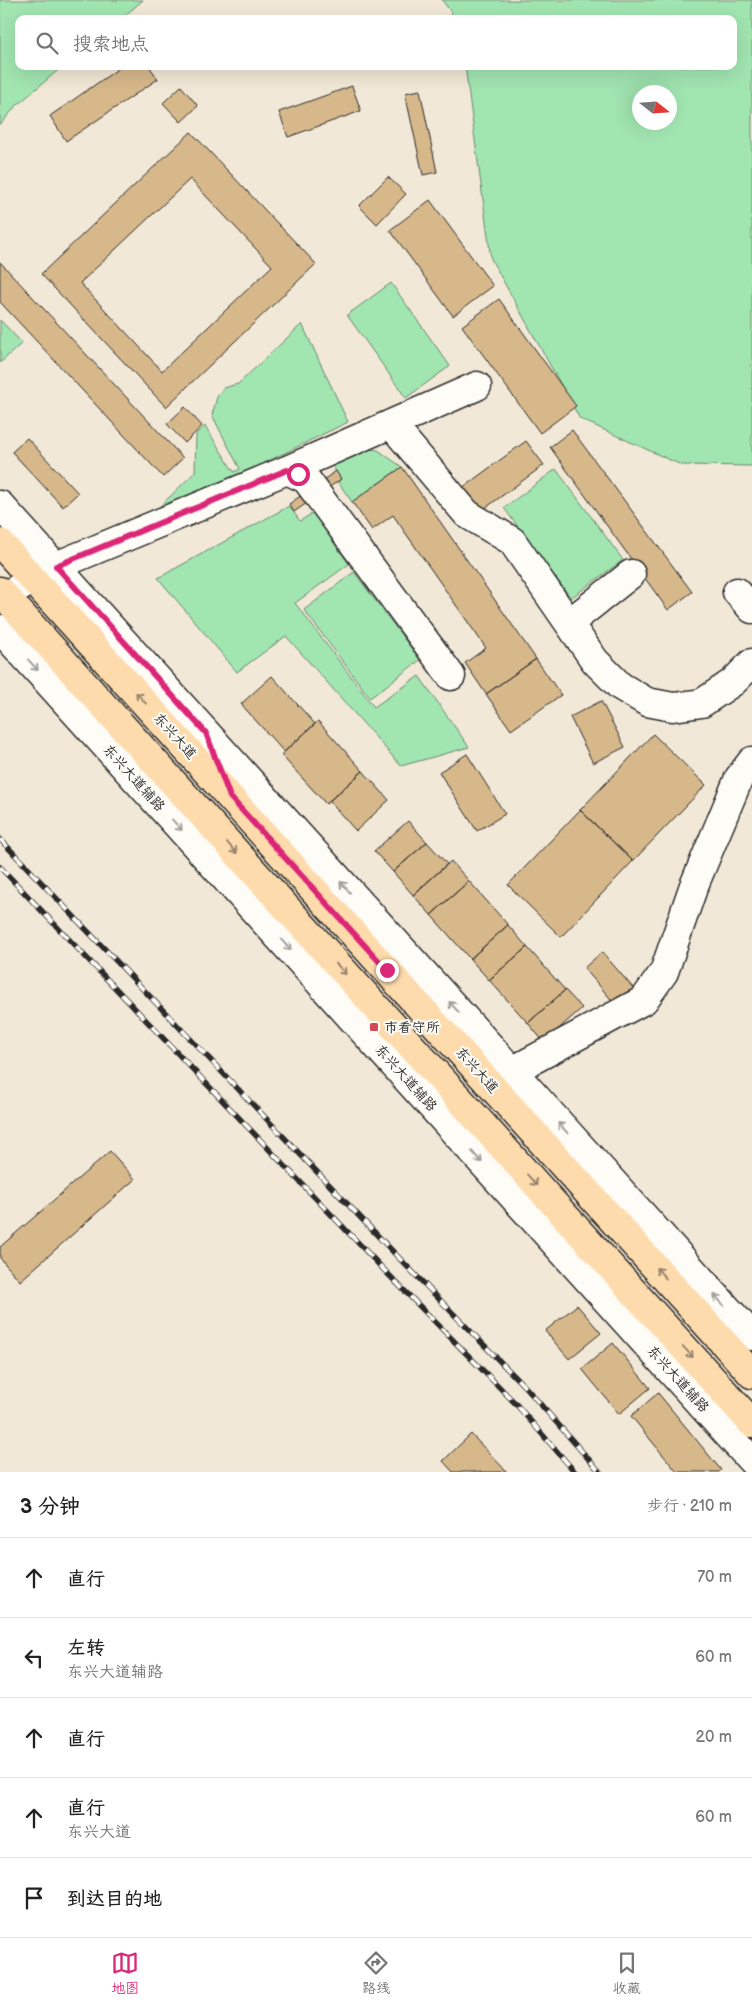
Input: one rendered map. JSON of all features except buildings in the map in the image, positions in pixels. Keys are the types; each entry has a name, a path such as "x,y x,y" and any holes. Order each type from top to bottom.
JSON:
{"main road":[{"name":"东兴大道","path":"0,543 45,573 230,797 752,1374"},
{"path":"2,594 152,778 435,1072 752,1423"}],"street":[{"path":"2,594 45,573 287,470 477,386"},
{"path":"391,424 467,514 512,541 595,662 620,686 647,702 673,707 702,703 733,682 752,663"},
{"path":"287,470 306,480 451,676"},
{"path":"0,505 45,573 206,733 752,1336"},
{"path":"569,623 630,574"},
{"name":"东兴大道辅路","path":"0,629 152,778 450,1126 752,1461"},
{"path":"206,733 230,797"},
{"path":"512,1071 644,1000 664,972 693,888 739,778 752,761"},
{"path":"325,902 385,930"},
{"path":"435,1072 450,1126"},
{"path":"582,1148 594,1200"},
{"path":"647,1306 666,1366"}],"green space":[{"path":"0,0 143,0 126,15 15,15 15,70 58,70 16,106 0,125"},
{"path":"442,0 752,0 752,466 681,465 580,419 491,259 466,70 737,70 737,15 453,15"},
{"path":"391,283 450,366 406,398 347,315"},
{"path":"0,320 22,343 0,363"},
{"path":"302,324 348,422 145,521 195,472 196,434 205,426 234,472 240,469 212,415 217,397 223,388 238,384"},
{"path":"363,448 378,450 402,467 352,502 338,482 341,479 329,461"},
{"path":"556,469 623,560 571,598 504,508"},
{"path":"289,506 300,521 313,513 349,564 295,603 374,707 419,676 469,747 401,766 286,636 237,672 158,578"},
{"path":"354,572 420,660 370,698 304,610"}],"railway":[{"path":"0,839 399,1258 527,1389 600,1472"},
{"path":"0,867 386,1272 515,1403 575,1472"}],"place":[{"name":"巿看守所","path":"374,1027"}],"route":[{"path":"298,474 287,470 56,566 206,733 230,797 387,970"}]}
